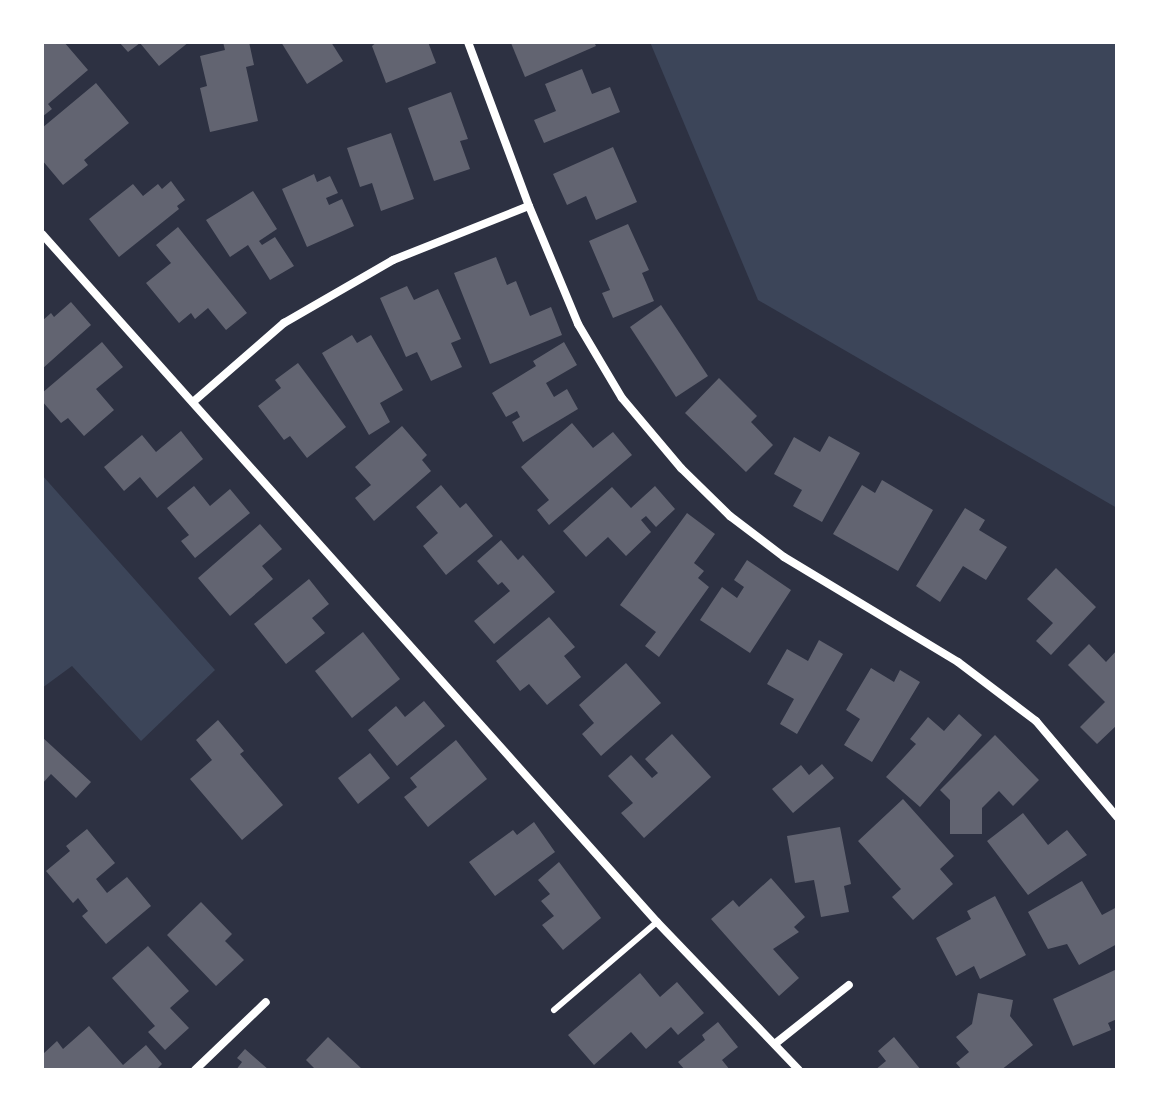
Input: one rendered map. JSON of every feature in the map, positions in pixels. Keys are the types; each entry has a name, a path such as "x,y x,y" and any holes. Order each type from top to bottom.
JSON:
{"street":[{"path":"468,42 529,206 585,337 622,398 681,468 730,516 784,557 958,662 1036,721 1117,817"},
{"path":"193,402 284,323 393,260 529,206"},
{"path":"42,234 657,922 799,1070"},
{"path":"776,1043 849,985"},
{"path":"195,1070 266,1002"}],"lane":[{"path":"554,1010 657,922"}],"shaded area":[{"path":"650,42 1117,42 1117,508 758,300"},
{"path":"42,475 215,670 141,741 72,666 42,688"}],"building":[{"path":"42,42 64,42 88,70 48,104 52,109 42,117"},
{"path":"119,42 189,42 159,66 140,43 128,52"},
{"path":"223,42 249,42 254,65 246,67 258,121 210,132 200,88 207,86 200,56 225,50"},
{"path":"281,42 331,42 343,61 307,84"},
{"path":"377,42 428,42 436,63 386,83 372,46"},
{"path":"594,42 596,46 525,77 511,43"},
{"path":"582,69 592,94 610,87 620,112 544,143 534,120 556,111 545,84"},
{"path":"96,83 129,123 84,160 88,165 63,185 42,160 42,128"},
{"path":"451,92 468,139 460,141 470,169 434,181 408,108"},
{"path":"391,133 414,199 381,211 372,183 360,187 347,148"},
{"path":"613,147 637,202 596,220 586,196 567,205 553,174"},
{"path":"314,174 317,182 330,176 338,193 326,198 329,205 342,199 354,226 307,247 282,189"},
{"path":"171,181 185,200 177,206 179,209 119,257 89,219 133,184 143,196 158,184 162,189"},
{"path":"253,191 277,229 259,241 262,245 275,237 294,266 270,280 248,245 230,257 206,220"},
{"path":"628,224 649,270 642,273 654,301 613,318 602,293 610,290 589,241"},
{"path":"178,227 247,313 226,330 208,308 195,319 191,313 179,323 146,283 171,263 156,245"},
{"path":"496,257 507,285 516,281 530,316 551,307 562,335 490,364 454,273"},
{"path":"407,286 414,300 438,289 461,339 451,343 462,367 431,381 417,352 406,357 380,298"},
{"path":"71,302 91,325 42,369 42,321 51,313 54,317"},
{"path":"661,305 708,376 676,397 630,327"},
{"path":"352,335 357,343 371,335 403,390 380,403 390,422 369,435 322,353"},
{"path":"102,342 123,367 96,389 114,410 84,436 68,418 61,423 42,401 42,393"},
{"path":"564,342 577,365 546,383 554,397 567,389 578,409 523,442 512,422 520,417 517,411 506,417 492,393 536,366 533,361"},
{"path":"298,363 346,427 307,458 290,436 284,440 258,406 281,388 275,380"},
{"path":"719,378 757,416 751,422 773,445 746,472 685,413"},
{"path":"572,423 593,448 613,432 632,455 549,525 537,510 549,500 521,467"},
{"path":"402,426 427,455 422,460 431,471 374,521 355,498 371,485 355,467"},
{"path":"181,431 203,459 157,498 140,477 124,491 104,467 142,435 156,452"},
{"path":"829,436 860,453 822,522 793,506 802,490 774,474 794,437 820,452"},
{"path":"882,480 933,510 898,571 833,534 862,485 875,493"},
{"path":"441,485 460,508 466,503 493,536 446,575 423,546 438,533 416,507"},
{"path":"194,486 210,506 230,489 250,513 195,558 181,541 189,535 167,508"},
{"path":"655,486 675,509 656,527 646,516 641,520 651,532 626,556 608,537 586,557 563,531 612,487 631,508"},
{"path":"965,508 985,520 979,530 1007,547 986,580 963,566 940,602 916,586"},
{"path":"687,513 715,534 694,563 704,571 698,578 709,587 659,657 645,646 656,632 620,605"},
{"path":"260,524 282,549 262,566 273,579 230,616 198,578"},
{"path":"501,540 518,560 523,555 555,592 494,644 474,621 510,591 502,582 498,585 477,561"},
{"path":"747,560 791,590 750,653 700,620 722,587 737,598 744,587 734,580"},
{"path":"1056,568 1096,607 1051,655 1036,641 1053,623 1027,599"},
{"path":"309,579 329,604 312,618 325,633 286,664 254,624"},
{"path":"549,617 575,647 564,656 581,677 547,705 529,684 520,691 496,661"},
{"path":"363,632 400,679 352,718 315,671"},
{"path":"819,640 843,654 797,734 780,724 794,699 767,684 787,649 808,661"},
{"path":"1089,644 1106,662 1117,650 1117,725 1097,744 1080,727 1105,702 1068,665"},
{"path":"626,663 661,703 601,756 582,734 594,723 579,705"},
{"path":"871,668 894,682 900,670 920,682 872,762 844,745 860,719 846,710"},
{"path":"424,701 445,726 397,766 368,730 396,706 405,717"},
{"path":"959,714 982,735 920,807 886,777 916,744 910,739 928,717 944,731"},
{"path":"218,720 244,751 240,754 283,805 242,840 190,779 212,760 196,740"},
{"path":"672,734 711,777 644,838 621,813 633,803 608,776 631,755 652,778 658,773 645,759"},
{"path":"995,735 1039,780 1013,806 999,791 982,808 982,834 950,834 950,800 940,790"},
{"path":"42,737 91,782 76,798 51,774 42,784"},
{"path":"456,740 487,779 428,827 404,797 417,787 410,778"},
{"path":"370,753 390,778 358,804 338,778"},
{"path":"822,764 834,778 793,813 772,789 801,765 809,775"},
{"path":"903,799 954,856 940,869 953,884 913,920 892,897 901,889 858,841"},
{"path":"1023,813 1048,845 1067,830 1087,855 1028,895 987,841"},
{"path":"534,822 555,852 495,896 469,862 513,830 517,835"},
{"path":"840,827 851,884 844,886 849,912 821,917 814,880 795,883 787,836"},
{"path":"87,829 115,863 96,879 107,893 127,877 151,906 106,944 82,916 88,911 78,898 73,903 46,871 70,851 66,846"},
{"path":"559,862 601,918 563,950 542,925 554,916 541,901 550,894 538,880"},
{"path":"771,878 805,917 794,927 799,932 773,949 799,978 779,996 711,919 733,900 739,907"},
{"path":"1082,881 1102,915 1117,907 1117,944 1079,965 1067,944 1048,949 1028,912"},
{"path":"995,896 1026,955 980,979 974,966 956,976 936,938 971,919 967,911"},
{"path":"201,902 232,934 225,941 244,960 216,986 167,935"},
{"path":"148,946 189,991 170,1008 189,1028 165,1050 148,1032 155,1026 112,978"},
{"path":"1117,969 1117,1019 1108,1023 1111,1030 1073,1046 1053,999"},
{"path":"640,973 660,997 677,982 704,1013 678,1035 671,1027 646,1049 631,1032 594,1065 568,1035"},
{"path":"978,993 1013,1000 1010,1016 1033,1045 1001,1070 962,1070 956,1063 969,1052 956,1037 972,1024"},
{"path":"718,1022 738,1047 722,1060 730,1070 685,1070 678,1062 705,1040 702,1035"},
{"path":"89,1026 123,1065 146,1045 162,1064 156,1070 43,1070 42,1055 57,1041 63,1049"},
{"path":"328,1037 363,1070 316,1070 306,1060"},
{"path":"894,1037 921,1070 875,1070 886,1061 878,1051"},
{"path":"245,1049 269,1070 236,1070 242,1062 237,1058"}]}
